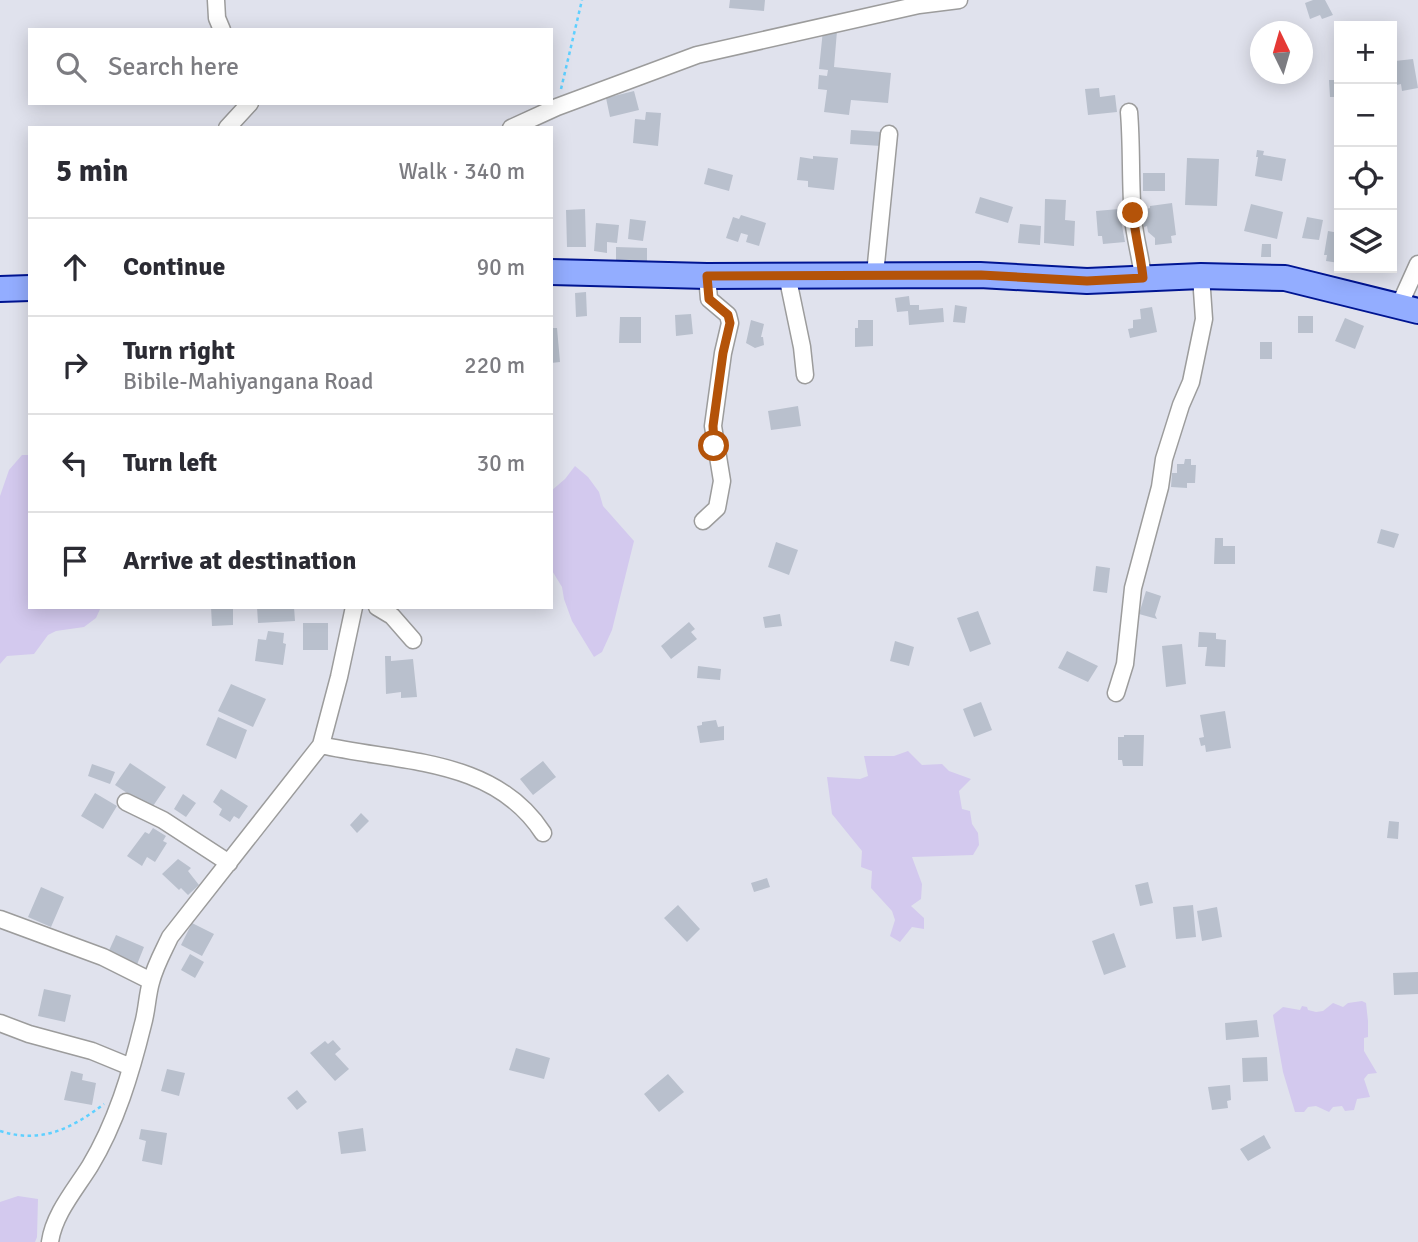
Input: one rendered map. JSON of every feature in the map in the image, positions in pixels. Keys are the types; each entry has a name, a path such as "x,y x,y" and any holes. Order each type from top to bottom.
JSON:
{"main road":[{"path":"553,272 707,276 981,275 1087,281 1200,276 1285,278 1409,308"},
{"path":"0,289 28,288"}],"street":[{"path":"216,0 217,18 221,28"},
{"path":"515,126 557,107 697,55 919,5 958,0"},
{"path":"229,126 248,105"},
{"path":"1129,112 1135,239 1142,260 1143,278"},
{"path":"875,274 889,134"},
{"path":"1409,308 1418,264"},
{"path":"787,275 805,375"},
{"path":"703,521 717,508 722,481 713,426 730,323 728,315 709,299 707,276"},
{"path":"1116,693 1125,664 1133,588 1160,487 1164,459 1191,382 1202,331 1204,318 1200,276"},
{"path":"50,1242 52,1230 64,1205 91,1163 122,1096 145,1021 151,981 170,937 321,745 340,677 354,609"},
{"path":"380,609 392,616 413,640"},
{"path":"321,745 352,753 448,768 473,777 510,795 543,832"},
{"path":"127,802 153,814 229,863"},
{"path":"0,919 103,957 151,981"},
{"path":"0,1023 92,1051 131,1067"}],"path":[{"path":"557,107 582,0"},
{"path":"0,1131 24,1137 43,1136 85,1118 110,1099 122,1096"}],"shaded area":[{"path":"22,455 28,455 28,609 100,609 96,618 84,627 56,631 48,635 34,654 7,656 0,664 0,496 9,470"},
{"path":"575,466 588,477 599,492 603,506 634,541 612,630 602,652 594,657 572,621 562,587 553,572 553,489"},
{"path":"908,751 922,765 942,764 949,771 971,779 959,791 962,809 970,811 972,824 978,833 979,845 973,855 912,857 922,884 921,899 911,906 924,918 924,929 912,927 900,942 890,936 895,920 892,911 871,888 872,871 861,867 862,851 832,814 827,777 860,779 868,776 864,756 894,756"},
{"path":"1333,1003 1343,1007 1348,1003 1366,1003 1368,1021 1368,1037 1364,1038 1364,1051 1377,1073 1368,1074 1364,1079 1370,1097 1357,1099 1354,1110 1345,1111 1342,1106 1333,1107 1329,1112 1316,1106 1308,1107 1304,1112 1295,1112 1283,1072 1273,1015 1283,1007 1300,1010 1302,1006 1316,1012 1323,1011"},
{"path":"18,1196 38,1199 37,1237 35,1242 0,1242 0,1202"}],"building":[{"path":"730,0 765,0 764,11 729,8"},
{"path":"1325,0 1333,15 1322,19 1320,15 1310,19 1305,3"},
{"path":"823,30 837,31 834,67 891,73 888,103 851,100 849,115 824,112 827,90 818,89 819,75 827,76 828,70 819,69"},
{"path":"1413,59 1418,88 1402,91 1401,84 1397,85 1397,61"},
{"path":"1329,80 1334,80 1334,97 1330,97"},
{"path":"1099,88 1100,97 1115,95 1117,112 1088,115 1085,89"},
{"path":"634,91 639,110 610,117 606,98"},
{"path":"646,112 661,113 658,146 633,143 635,119 645,120"},
{"path":"851,130 882,132 881,146 850,144"},
{"path":"1257,150 1264,151 1263,155 1286,159 1282,181 1255,176"},
{"path":"813,156 838,158 834,190 808,187 808,181 797,180 800,157 813,159"},
{"path":"1187,158 1219,159 1217,206 1185,205"},
{"path":"708,168 733,175 729,191 704,184"},
{"path":"1143,173 1165,173 1165,191 1143,191"},
{"path":"980,197 1013,207 1008,223 975,213"},
{"path":"1045,199 1066,200 1065,220 1075,221 1074,246 1044,243"},
{"path":"1172,203 1176,235 1171,236 1172,243 1155,245 1155,238 1148,232 1147,226 1144,227 1146,209"},
{"path":"1251,204 1283,212 1277,239 1244,231"},
{"path":"585,209 586,247 567,247 566,210"},
{"path":"1119,209 1125,242 1103,244 1102,236 1098,236 1096,211"},
{"path":"741,215 766,223 759,246 746,242 748,235 741,233 738,242 726,238 733,217 739,219"},
{"path":"1307,217 1323,220 1319,240 1302,238"},
{"path":"630,219 646,221 643,241 628,239"},
{"path":"596,223 619,225 617,243 607,242 607,253 594,251"},
{"path":"1020,224 1041,226 1040,245 1018,243"},
{"path":"1328,231 1334,232 1334,262 1326,261 1327,255 1324,255"},
{"path":"1262,244 1271,244 1271,257 1261,257"},
{"path":"616,247 647,248 647,262 616,261"},
{"path":"586,292 587,316 576,317 575,293"},
{"path":"909,296 910,305 919,305 919,310 943,308 944,322 909,325 908,311 897,312 895,298"},
{"path":"955,305 967,307 965,323 953,322"},
{"path":"1152,307 1157,332 1130,338 1128,329 1133,328 1133,320 1141,319 1140,309"},
{"path":"691,314 693,334 676,336 675,315"},
{"path":"1298,316 1313,316 1313,333 1298,333"},
{"path":"620,317 641,317 641,343 619,343"},
{"path":"1345,318 1364,326 1355,349 1335,341"},
{"path":"751,320 764,324 761,337 764,345 755,348 746,343"},
{"path":"858,320 873,320 873,346 855,347"},
{"path":"553,328 557,328 560,362 553,363"},
{"path":"1260,342 1272,342 1272,359 1260,359"},
{"path":"798,406 801,426 771,430 768,411"},
{"path":"1185,459 1191,459 1191,465 1196,465 1195,483 1187,483 1187,488 1171,487 1172,473 1177,473 1177,464 1184,464"},
{"path":"1381,529 1399,534 1394,548 1377,543"},
{"path":"1215,538 1223,538 1223,546 1235,546 1235,564 1214,564"},
{"path":"776,542 798,550 789,575 768,567"},
{"path":"1096,566 1110,568 1107,593 1093,591"},
{"path":"1146,591 1161,596 1155,615 1157,619 1139,614"},
{"path":"211,609 233,609 233,625 212,626"},
{"path":"257,609 294,609 295,621 258,623"},
{"path":"978,611 991,644 970,652 957,618"},
{"path":"780,614 782,626 765,628 763,617"},
{"path":"689,622 695,629 691,632 697,639 671,659 661,646"},
{"path":"303,623 328,623 328,650 303,650"},
{"path":"268,631 284,633 283,643 286,644 283,665 255,661 258,639 266,640"},
{"path":"1199,632 1216,633 1216,639 1226,640 1225,667 1205,666 1207,647 1198,647"},
{"path":"895,641 914,647 909,666 890,661"},
{"path":"1182,644 1186,684 1166,687 1162,646"},
{"path":"1067,651 1098,666 1088,682 1058,668"},
{"path":"385,656 391,656 391,661 413,659 417,697 401,698 401,692 386,694"},
{"path":"698,666 721,669 720,680 697,678"},
{"path":"231,684 266,699 253,727 218,711"},
{"path":"981,702 992,730 974,737 963,709"},
{"path":"1225,711 1231,748 1206,752 1205,745 1201,746 1199,738 1204,737 1200,715"},
{"path":"218,717 247,730 236,759 206,745"},
{"path":"716,720 718,727 724,726 724,740 700,743 697,726 702,725 702,722"},
{"path":"1144,735 1143,766 1123,766 1122,760 1118,760 1118,737"},
{"path":"543,761 556,777 533,795 520,779"},
{"path":"130,763 166,787 151,809 115,785"},
{"path":"92,764 115,772 110,784 88,776"},
{"path":"221,789 248,806 239,819 234,816 230,822 219,815 222,809 213,802"},
{"path":"95,793 117,806 103,829 81,816"},
{"path":"183,794 196,803 186,817 174,809"},
{"path":"361,813 369,821 357,833 350,825"},
{"path":"1389,821 1399,822 1398,839 1387,838"},
{"path":"153,828 166,836 163,841 167,843 155,862 147,857 142,866 127,856 145,832 149,834"},
{"path":"178,859 191,868 188,871 199,885 188,895 162,874"},
{"path":"767,878 770,887 754,892 751,883"},
{"path":"1148,882 1153,903 1140,906 1135,885"},
{"path":"41,887 64,897 51,927 28,917"},
{"path":"678,905 700,929 687,942 664,918"},
{"path":"1193,905 1196,937 1176,939 1173,907"},
{"path":"1217,907 1222,937 1202,941 1197,911"},
{"path":"192,923 214,934 202,956 181,945"},
{"path":"1114,933 1126,967 1104,975 1092,941"},
{"path":"116,935 144,947 136,967 107,955"},
{"path":"190,954 204,962 195,978 181,970"},
{"path":"1418,972 1418,994 1394,995 1393,973"},
{"path":"44,989 71,995 65,1022 38,1016"},
{"path":"1257,1020 1259,1037 1226,1040 1225,1023"},
{"path":"333,1040 341,1049 335,1054 349,1069 335,1081 310,1053 325,1041 328,1044"},
{"path":"516,1048 550,1058 544,1079 509,1070"},
{"path":"1267,1057 1268,1081 1243,1082 1242,1058"},
{"path":"167,1069 185,1073 179,1096 161,1091"},
{"path":"71,1071 83,1074 82,1080 96,1083 92,1105 64,1100"},
{"path":"668,1074 684,1092 659,1112 644,1094"},
{"path":"1230,1085 1231,1100 1227,1101 1228,1108 1212,1110 1208,1087"},
{"path":"297,1090 307,1102 297,1110 287,1098"},
{"path":"363,1128 366,1151 341,1154 338,1132"},
{"path":"141,1129 167,1133 162,1165 142,1161 146,1141 139,1139"},
{"path":"1264,1135 1271,1148 1248,1161 1240,1149"}],"route":[{"path":"714,446 713,426 730,323 728,315 709,299 707,276 981,275 1087,281 1143,278 1133,213"}]}
